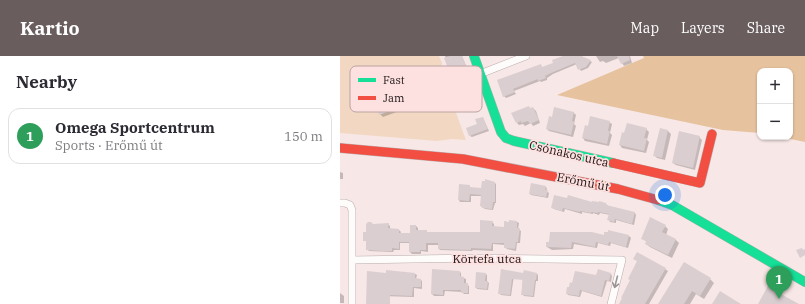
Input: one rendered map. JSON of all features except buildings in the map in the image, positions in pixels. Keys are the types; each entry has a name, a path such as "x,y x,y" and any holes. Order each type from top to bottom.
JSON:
{"street":[{"path":"474,56 477,66"},
{"path":"482,73 526,56"},
{"name":"Csónakos utca","path":"482,80 501,132 506,138 573,155 700,183 712,134"},
{"name":"Erőmű út","path":"340,148 463,159 602,186 645,196 672,206 805,282"},
{"path":"340,203 350,205 352,210 352,304"},
{"name":"Körtefa utca","path":"352,260 475,258 622,260 611,304"}],"shaded area":[{"path":"340,56 439,56 442,66 350,66 350,112 456,112 466,140 452,139 437,141 340,133"},
{"path":"643,56 805,56 805,142 793,140 793,68 757,68 757,133 723,130 557,95 644,58"}],"traffic: fast":[{"path":"474,56 478,66"},
{"path":"482,79 501,132 506,138 613,163"},
{"path":"658,200 672,205 805,282"}],"traffic: jam":[{"path":"613,163 700,183 712,134"},
{"path":"340,148 463,159 618,189 658,200"}],"place":[{"name":"Omega Sportcentrum","path":"779,299"}]}
